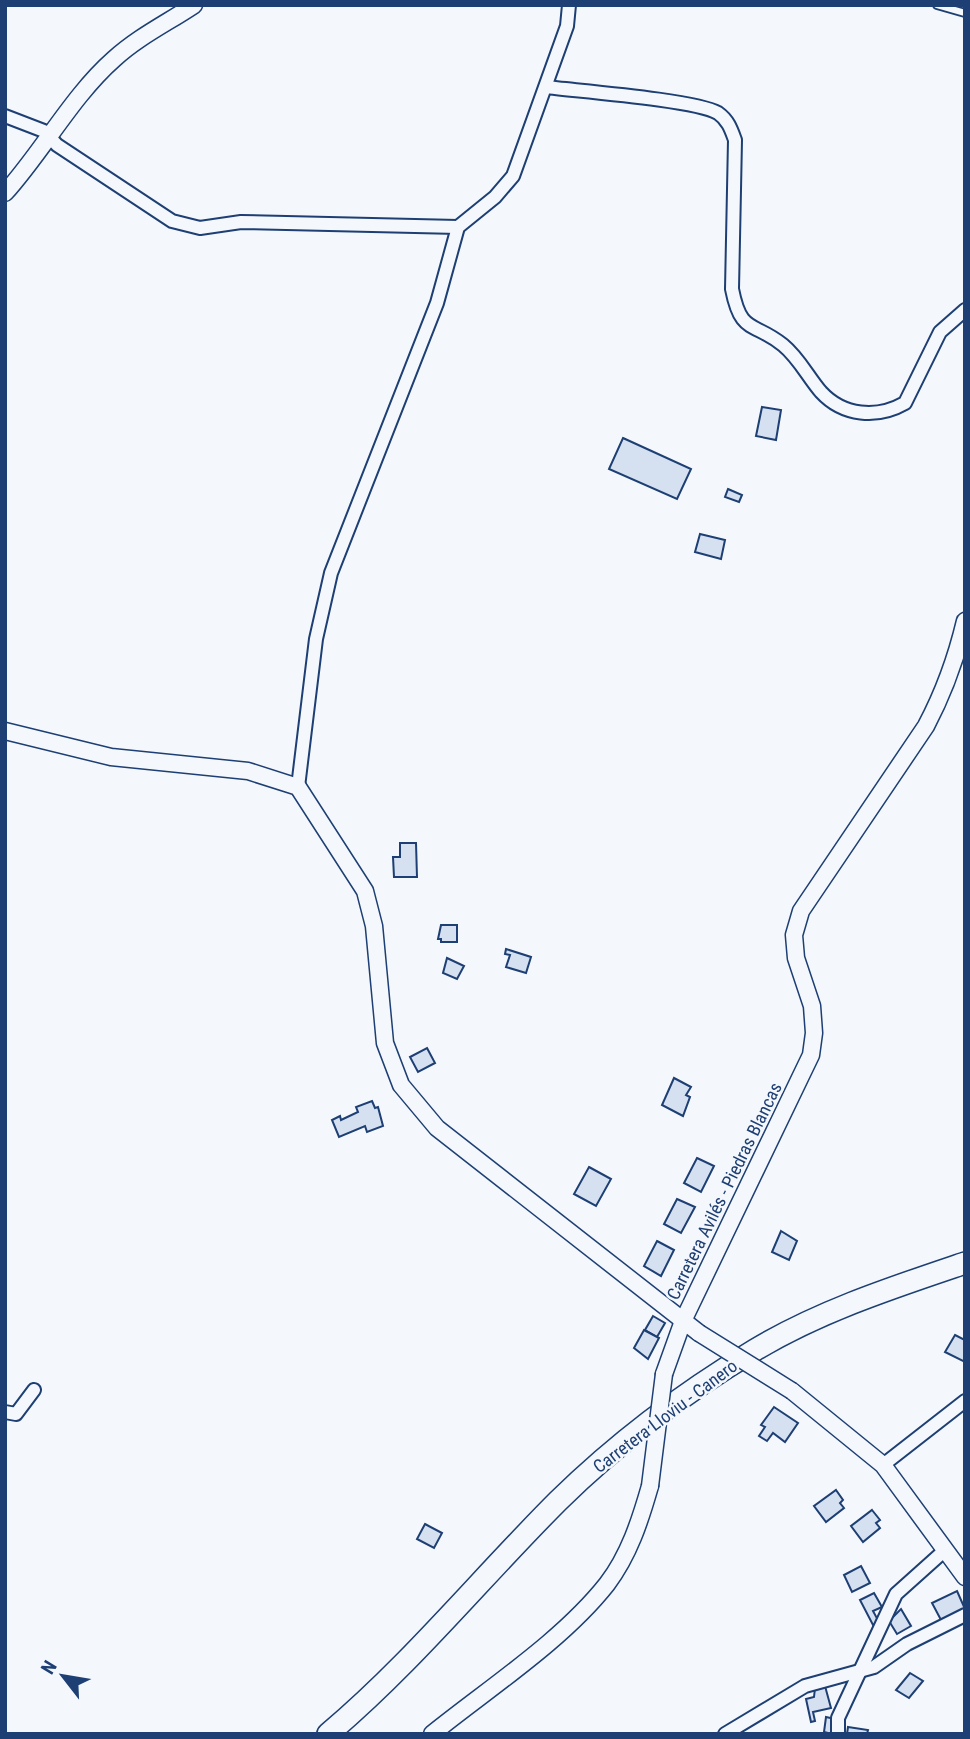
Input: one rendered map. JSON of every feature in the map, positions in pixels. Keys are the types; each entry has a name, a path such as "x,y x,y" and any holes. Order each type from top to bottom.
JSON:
{"highway":[{"name":"Carretera Lloviu - Canero","path":"328,1734 366,1702 560,1500 620,1445 671,1407 756,1349 871,1294 965,1263"}],"street":[{"path":"5,193 50,140 80,95 113,59 148,33 194,5"},
{"path":"298,787 316,639 331,573 437,303 458,227 495,197 513,176 567,26 569,5"},
{"path":"546,87 689,105 716,112 729,123 735,140 732,289 736,309 743,323 783,345 822,393 844,409 878,414 905,403 940,332 965,310"},
{"path":"5,116 44,131 50,140 172,221 200,228 241,222 458,227"},
{"name":"Carretera Avilés - Piedras Blancas","path":"432,1734 539,1648 607,1584 629,1549 650,1486 664,1374 683,1321 811,1055 814,1033 811,1006 796,958 794,935 801,911 926,726 943,695 957,658 965,621"},
{"path":"5,731 111,757 248,771 298,787 365,891 374,926 385,1043 401,1086 437,1128 683,1321 792,1391 862,1444 883,1465 965,1577"},
{"path":"5,1412 16,1415 34,1390"},
{"path":"883,1465 965,1401"},
{"path":"838,1734 838,1717 896,1594 944,1551"},
{"path":"725,1734 805,1686 861,1672 965,1615"}],"lane":[{"path":"937,5 965,13"}],"building":[{"path":"762,407 781,410 776,440 756,436"},
{"path":"623,438 691,469 677,499 609,469"},
{"path":"728,489 742,495 739,502 725,497"},
{"path":"700,534 725,540 721,559 695,552"},
{"path":"400,843 416,843 417,877 394,877 393,857 400,857"},
{"path":"441,925 457,925 457,942 441,942 441,939 438,939"},
{"path":"506,949 531,957 526,973 506,967 510,955 505,954"},
{"path":"447,958 464,966 457,979 443,973"},
{"path":"427,1048 435,1063 418,1072 410,1057"},
{"path":"674,1078 691,1087 686,1095 690,1097 683,1116 662,1105"},
{"path":"372,1101 375,1108 378,1107 383,1126 367,1132 365,1126 339,1137 332,1120 340,1116 341,1120 358,1112 356,1107"},
{"path":"697,1158 714,1166 701,1192 684,1183"},
{"path":"589,1167 611,1179 596,1206 574,1194"},
{"path":"677,1199 695,1207 681,1233 664,1224"},
{"path":"781,1231 797,1241 789,1260 772,1252"},
{"path":"657,1241 674,1250 661,1276 644,1266"},
{"path":"653,1316 665,1323 657,1337 645,1330"},
{"path":"644,1330 659,1338 648,1359 634,1348"},
{"path":"955,1335 965,1340 965,1362 945,1352"},
{"path":"774,1407 798,1423 785,1442 773,1433 767,1441 759,1436 765,1427 761,1425"},
{"path":"836,1490 843,1500 840,1503 844,1508 826,1522 814,1506"},
{"path":"872,1510 880,1520 876,1523 880,1528 863,1542 851,1526"},
{"path":"425,1524 442,1533 434,1548 417,1539"},
{"path":"861,1566 870,1583 852,1592 844,1575"},
{"path":"957,1591 965,1609 941,1620 932,1603"},
{"path":"874,1593 882,1607 873,1611 879,1622 873,1625 860,1600"},
{"path":"901,1609 911,1626 897,1634 889,1621"},
{"path":"910,1673 923,1681 909,1698 896,1690"},
{"path":"825,1686 831,1708 813,1712 815,1721 811,1722 806,1699 814,1697 815,1688"},
{"path":"826,1717 835,1719 832,1734 824,1732"},
{"path":"848,1727 868,1730 867,1734 847,1734"}]}
